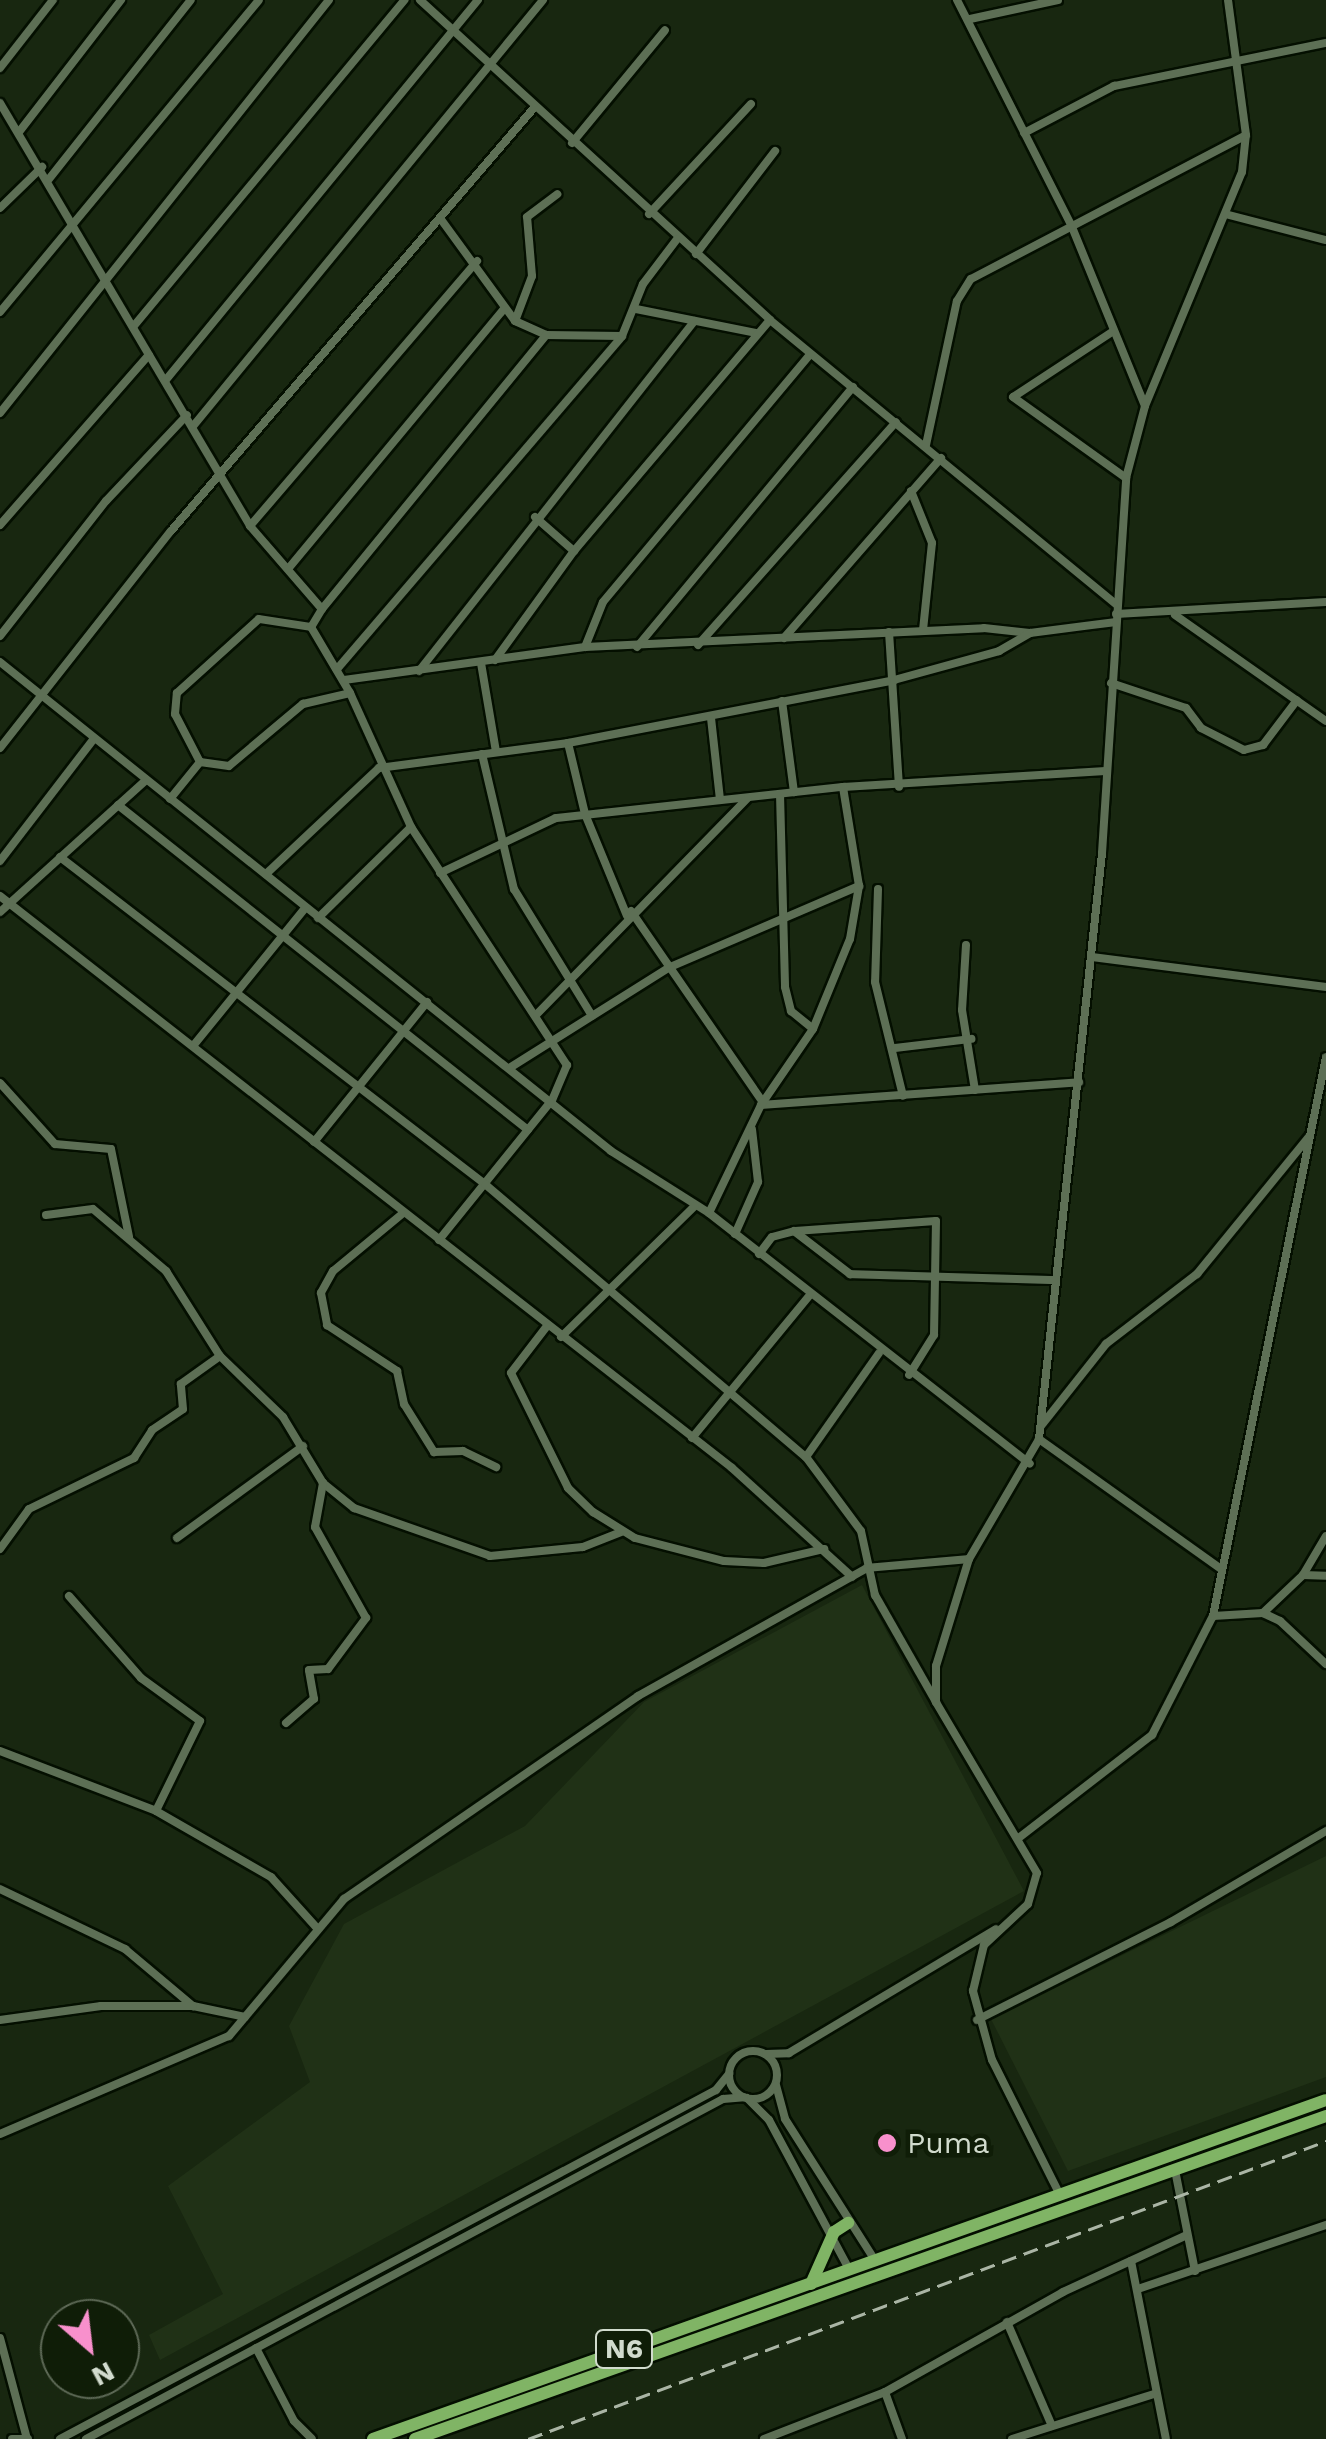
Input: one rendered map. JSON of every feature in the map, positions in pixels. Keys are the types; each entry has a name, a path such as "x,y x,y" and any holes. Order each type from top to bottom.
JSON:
{"highway":[{"name":"N6","path":"879,2267 1059,2193 1326,2100"},
{"name":"N6","path":"415,2439 879,2267 1326,2116"},
{"path":"811,2284 831,2238 848,2223"},
{"name":"N6","path":"374,2439 811,2284 854,2276"}],"street":[{"path":"0,68 53,0"},
{"path":"18,132 121,0"},
{"path":"48,178 191,0"},
{"path":"0,312 259,0"},
{"path":"0,412 329,0"},
{"path":"133,327 404,0"},
{"path":"420,0 677,239 810,354 926,445 1116,614"},
{"path":"165,380 291,219 478,0"},
{"path":"194,425 544,0"},
{"path":"956,0 970,19 1072,227 1145,406"},
{"path":"970,19 1058,0"},
{"path":"936,1702 936,1666 969,1559 1030,1464 1040,1439 1092,957 1126,478 1145,406 1229,215 1246,135 1228,0"},
{"path":"572,142 665,30"},
{"path":"1024,133 1114,86 1326,44"},
{"path":"0,102 76,223 250,526 322,609"},
{"path":"649,214 751,104"},
{"path":"0,748 223,474 534,108"},
{"path":"926,445 957,302 971,279 1246,135"},
{"path":"696,254 775,150"},
{"path":"0,208 42,167"},
{"path":"515,320 532,276 527,217 557,194"},
{"path":"1229,215 1326,240"},
{"path":"440,218 476,261 502,310 515,320 546,336 622,336"},
{"path":"338,669 622,336 644,284 677,239"},
{"path":"250,526 476,261"},
{"path":"636,309 756,334"},
{"path":"288,569 502,310"},
{"path":"496,660 574,551 770,320"},
{"path":"419,671 535,517 694,321"},
{"path":"1112,332 1013,397 1126,478"},
{"path":"311,627 546,336"},
{"path":"585,647 603,602 810,354"},
{"path":"0,525 149,355"},
{"path":"638,647 853,387"},
{"path":"0,636 106,501 187,415"},
{"path":"698,644 896,422"},
{"path":"784,638 941,458"},
{"path":"912,491 933,552 923,630"},
{"path":"535,517 574,551"},
{"path":"344,680 585,647 923,630 1030,633 1116,614 1175,616 1326,602"},
{"path":"1175,616 1326,721"},
{"path":"200,762 175,714 178,693 259,619 311,627 344,680 379,768 410,827 553,1036 567,1065 552,1100 439,1240"},
{"path":"889,632 898,787"},
{"path":"266,874 379,768 568,743 711,718 894,680 999,651 1030,633"},
{"path":"0,662 304,908 552,1100 709,1213 879,1353 1030,1464"},
{"path":"481,663 496,752"},
{"path":"1111,683 1186,708 1201,728 1244,750 1263,744 1297,700"},
{"path":"200,762 229,766 302,704 350,693"},
{"path":"782,701 794,792"},
{"path":"711,718 720,800"},
{"path":"0,861 94,740"},
{"path":"568,743 585,814 629,914 670,967 762,1104"},
{"path":"482,754 498,844 514,890 592,1016"},
{"path":"170,798 200,762"},
{"path":"440,874 528,827 585,814 843,787 898,787 1106,771"},
{"path":"0,912 146,780"},
{"path":"709,1213 762,1104 813,1030 850,939 858,886 843,787"},
{"path":"780,794 788,915 785,987 790,1011 813,1030"},
{"path":"537,1014 629,914 751,796"},
{"path":"118,806 528,1130"},
{"path":"318,918 410,827"},
{"path":"60,857 486,1185 731,1390 806,1457 861,1530 867,1568 936,1702 1020,1837 1037,1889 975,1964 977,2020 1033,2154 1059,2193"},
{"path":"511,1067 553,1036 670,967 858,886"},
{"path":"878,889 875,982 894,1048 902,1096"},
{"path":"0,896 692,1438 852,1577"},
{"path":"193,1046 304,908"},
{"path":"966,945 962,1010 970,1039 975,1090"},
{"path":"1092,957 1326,986"},
{"path":"314,1142 427,1002"},
{"path":"894,1048 970,1039"},
{"path":"1020,1837 1152,1734 1213,1616 1326,1061"},
{"path":"762,1104 1079,1082"},
{"path":"0,1083 41,1135 55,1144 98,1144 118,1157 130,1237"},
{"path":"736,1234 758,1182 752,1129"},
{"path":"1041,1426 1106,1344 1197,1274 1311,1135"},
{"path":"561,1337 695,1206"},
{"path":"46,1215 93,1209 130,1237 166,1271 220,1356 303,1446 323,1483 380,1520 490,1556 584,1547 621,1532"},
{"path":"402,1214 333,1270 321,1293 327,1325 397,1371 404,1404 434,1452 463,1450 496,1468"},
{"path":"759,1254 772,1237 794,1231 932,1218 938,1279 934,1335 909,1375"},
{"path":"794,1231 850,1274 1056,1280"},
{"path":"692,1438 809,1296"},
{"path":"547,1326 511,1373 568,1488 621,1532 724,1561 764,1563 824,1549"},
{"path":"806,1457 879,1353"},
{"path":"0,1549 29,1509 134,1458 152,1430 183,1409 182,1384 220,1356"},
{"path":"1040,1439 1221,1569"},
{"path":"177,1538 303,1446"},
{"path":"286,1723 314,1700 309,1670 328,1669 366,1618 316,1527 323,1483"},
{"path":"1263,1614 1303,1576 1326,1536"},
{"path":"0,2134 207,2049 245,2017 316,1927 391,1865 638,1696 867,1568 969,1559"},
{"path":"1303,1576 1326,1576"},
{"path":"69,1596 141,1678 200,1720 156,1811"},
{"path":"1213,1616 1263,1614 1302,1637 1326,1664"},
{"path":"0,1751 156,1811 272,1877 316,1927"},
{"path":"977,2020 1171,1922 1326,1831"},
{"path":"0,1889 125,1950 193,2006"},
{"path":"60,2439 716,2090 737,2057 789,2053 1005,1925"},
{"path":"0,2020 101,2006 193,2006 245,2017"},
{"path":"789,2053 776,2085 786,2119 879,2267"},
{"path":"766,2054 778,2074"},
{"path":"729,2074 745,2098 770,2120 854,2276"},
{"path":"86,2439 723,2098 745,2098 776,2085"},
{"path":"1175,2170 1195,2271"},
{"path":"1138,2289 1326,2225"},
{"path":"764,2439 886,2392 1007,2322 1187,2235"},
{"path":"1131,2260 1154,2394 1166,2439"},
{"path":"1007,2322 1052,2426"},
{"path":"0,2338 27,2439 12,2439"},
{"path":"256,2348 294,2422 312,2439"},
{"path":"886,2392 902,2439"},
{"path":"1012,2439 1154,2394"}],"shaded area":[{"path":"862,1585 1024,1891 160,2360 149,2335 223,2294 168,2186 310,2082 289,2026 344,1924 525,1826 644,1702"},
{"path":"1326,1856 1326,2077 1068,2171 991,2019"}],"railway":[{"path":"528,2439 1326,2141"}],"place":[{"name":"Puma","path":"887,2143"}]}
